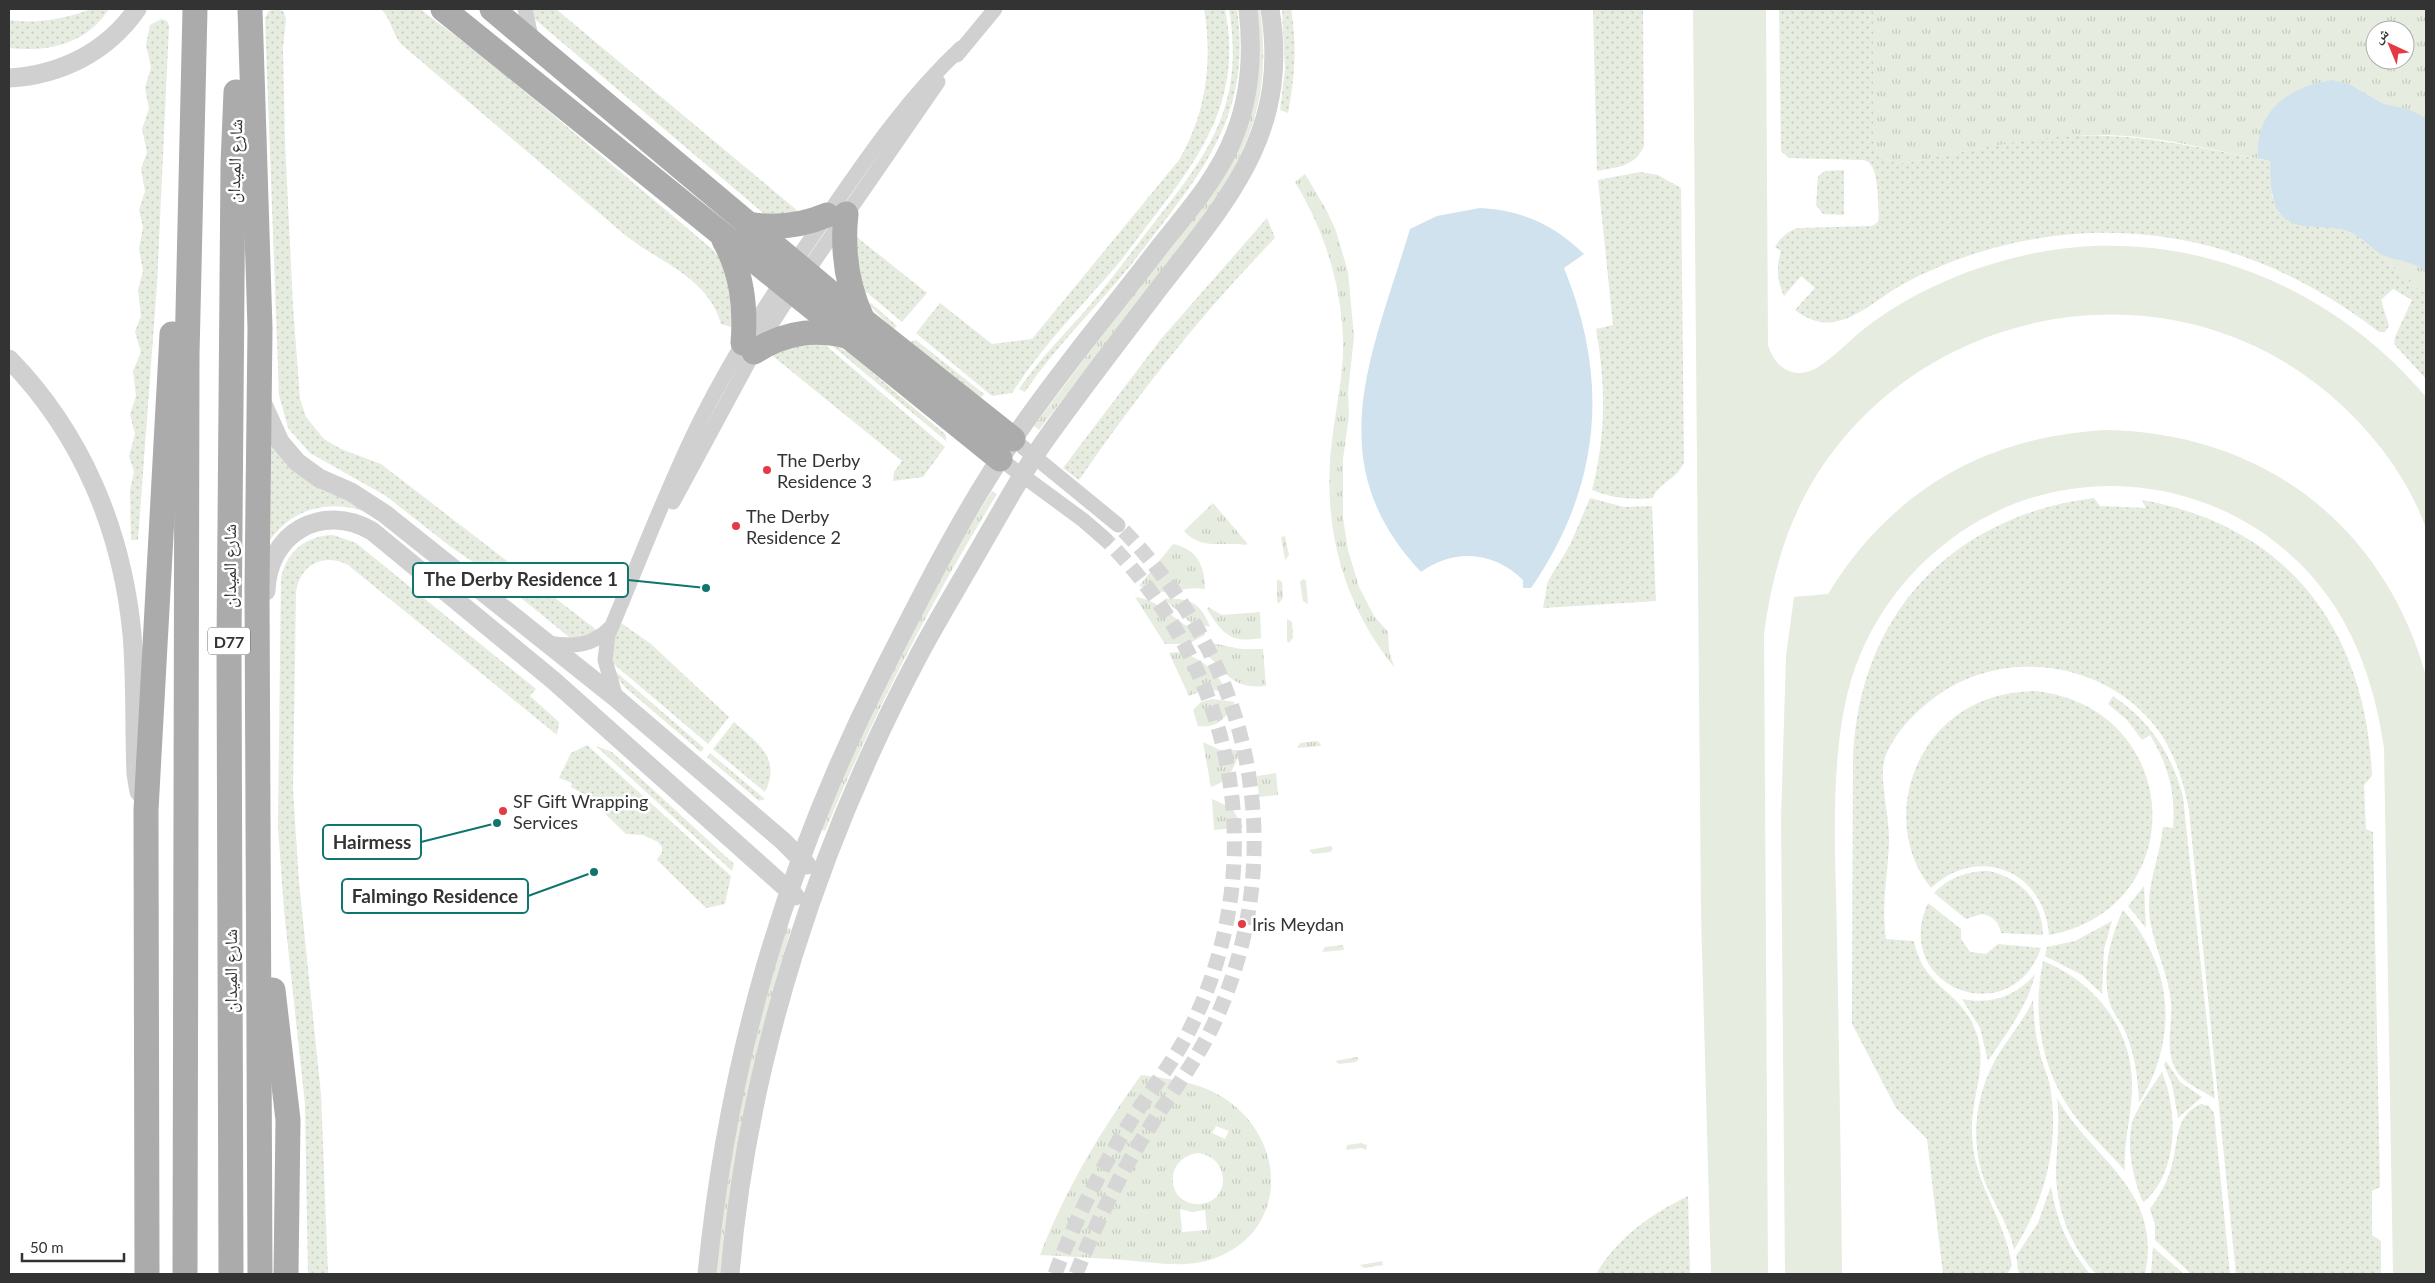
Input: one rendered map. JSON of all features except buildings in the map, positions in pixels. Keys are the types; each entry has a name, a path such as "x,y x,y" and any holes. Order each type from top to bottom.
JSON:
{"main road":[{"name":"D77","path":"185,1274 187,365 194,9"},
{"name":"شارع الميدان","path":"231,1274 230,415 234,164 239,9"},
{"path":"250,9 252,115 260,303 258,654 260,1274"},
{"path":"444,9 786,288 855,328 1006,449"},
{"path":"492,9 800,267 855,328"},
{"path":"146,1272 146,810 162,487 176,264 191,178"},
{"path":"748,224 770,227 791,226 836,215 852,294 855,328"},
{"path":"721,236 734,263 742,292 749,348 798,333 855,328"},
{"path":"259,897 269,952 288,1120 286,1274"}],"street":[{"path":"9,78 52,71 82,59 110,40 137,9"},
{"path":"525,9 532,42"},
{"path":"616,698 605,660 606,643 611,627 646,546 695,463 749,348 786,288 836,215 889,127 931,78 961,48 995,9"},
{"path":"707,1274 718,1176 753,1007 788,890 838,766 880,678 950,545 1006,449 1075,354 1217,170 1236,132 1247,92 1251,49 1248,9"},
{"path":"730,1274 738,1201 758,1092 786,984 820,879 868,760 921,651 1033,457 1107,356 1224,205 1246,168 1262,128 1271,85 1273,42 1270,9"},
{"path":"9,360 51,409 78,450 98,491 113,534 129,610 136,774 139,792 146,810"},
{"path":"259,394 280,442 298,462 320,478 351,492 385,514 616,698 783,841 820,879"},
{"path":"1006,449 1033,457 1118,525"},
{"path":"1006,449 1022,475 1105,538"},
{"path":"258,654 264,625 268,572 281,545 296,531 314,523 334,520 364,526 380,537 552,680 809,910"},
{"path":"547,643 569,646 585,644 599,638 611,627"}],"green space":[{"path":"91,9 109,9 89,31 65,44 38,49 9,48 9,20 51,20"},
{"path":"276,9 283,11 286,18 283,49 285,142 293,307 300,399 306,417 324,439 341,449 381,464 598,631 574,641 498,579 451,547 386,496 310,453 288,428 279,395 265,18 269,11"},
{"path":"381,9 420,9 491,63 712,249 726,266 738,329 721,324 715,308 694,283 681,272 625,235 401,44"},
{"path":"530,9 556,9 799,212 769,218 531,16"},
{"path":"1204,9 1225,9 1229,40 1228,68 1224,94 1216,119 1205,143 1175,189 1123,258 1049,342 1012,393 992,396 916,333 940,303 992,344 1032,339 1179,160 1196,124 1205,87 1208,48"},
{"path":"1229,9 1237,9 1240,40 1239,68 1227,120 1203,167 1133,263 1059,347 1025,392 1019,389 1044,356 1106,285 1191,174 1206,150 1218,126 1227,100 1232,73 1233,43"},
{"path":"1255,9 1260,9 1263,38 1261,90 1256,114 1238,161 1209,209 1039,430 1034,426 1227,169"},
{"path":"1282,9 1291,9 1295,48 1294,74 1288,113 1280,110 1285,70"},
{"path":"1593,9 1643,9 1644,146 1636,158 1625,165 1597,171"},
{"path":"1693,9 1766,9 1768,345 1770,352 1782,367 1800,373 1814,369 1831,358 1866,327 1903,302 1934,286 1968,272 2002,261 2061,249 2120,246 2178,252 2234,266 2288,288 2338,318 2384,354 2426,397 2426,528 2407,487 2382,449 2352,415 2318,385 2255,346 2186,323 2116,315 2045,321 1977,341 1914,375 1858,422 1813,481 1787,536 1775,574 1764,634 1768,1274 1711,1274 1701,914"},
{"path":"1779,9 1873,9 1873,140 1881,155 1889,161 1906,163 2029,140 2096,135 2171,142 2270,161 2272,197 2357,235 2414,286 2426,294 2426,379 2394,344 2395,337 2412,300 2393,289 2381,300 2389,326 2385,332 2379,332 2309,286 2273,268 2197,243 2157,236 2115,233 2073,234 2029,240 1985,250 1923,274 1846,319 1826,322 1815,321 1805,316 1795,310 1815,288 1801,276 1784,296 1778,274 1781,251 1775,247 1785,235 1798,228 1872,226 1878,222 1878,192 1875,174 1868,162 1863,160 1789,158 1781,151"},
{"path":"1873,9 2426,9 2426,294 2414,286 2357,235 2338,228 2299,225 2271,189 2270,161 2186,144 2144,138 2101,135 2027,141 1906,163 1889,161 1881,155 1873,140"},
{"path":"161,19 167,21 169,26 157,284 138,540 131,540 130,490 134,472 129,456 135,434 130,414 136,396 133,371 141,352 135,332 141,316 138,290 143,271 139,249 143,227 139,210 145,191 141,169 147,152 142,129 149,109 145,88 151,67 146,45 150,25"},
{"path":"1844,170 1844,215 1823,214 1816,205 1818,176 1825,171"},
{"path":"1640,172 1658,175 1681,188 1684,462 1677,473 1659,488 1653,498 1637,499 1614,497 1592,490 1600,450 1603,410 1602,370 1596,329 1613,325 1598,180"},
{"path":"1305,174 1327,211 1336,231 1348,272 1354,337 1348,392 1349,416 1343,459 1343,518 1348,550 1359,587 1374,616 1388,632 1389,650 1394,667 1376,642 1348,588 1339,560 1333,531 1330,471 1342,364 1342,318 1335,277 1329,257 1314,219 1295,182"},
{"path":"1267,218 1275,238 1196,325 1124,416 1079,480 1063,468 1161,339"},
{"path":"853,234 927,293 902,322 858,285"},
{"path":"871,303 897,326 893,329 869,305"},
{"path":"817,338 945,447 923,477 893,481 894,472 902,461 769,353"},
{"path":"916,340 984,394 979,400 909,342"},
{"path":"829,343 848,352 946,435 946,441"},
{"path":"2107,430 2164,435 2217,448 2265,469 2309,498 2348,533 2380,574 2407,622 2426,676 2426,1274 2393,1274 2384,748 2378,713 2356,645 2339,613 2307,571 2269,537 2225,512 2178,494 2129,486 2078,488 2028,499 1980,520 1960,532 1925,561 1894,595 1881,614 1860,655 1849,687 1842,721 1835,795 1842,1274 1785,1274 1781,820 1786,656 1794,597 1828,594 1853,558 1881,526 1912,498 1946,476 1982,457 2021,444 2063,435"},
{"path":"267,440 290,468 364,508 363,511 336,506 311,510 299,514 288,521 270,540"},
{"path":"992,491 997,494 972,535 904,659 863,744 825,831 820,829 869,712 958,545"},
{"path":"1590,498 1624,507 1652,506 1656,601 1543,608 1548,581 1570,545"},
{"path":"2094,498 2100,506 2146,508 2142,500 2194,513 2239,534 2278,561 2310,593 2335,632 2354,675 2366,724 2372,776 2364,785 2366,829 2373,832 2380,1187 2372,1191 2372,1235 2381,1241 2381,1274 2236,1274 2189,811 2178,769 2158,730 2138,708 2114,690 2088,678 2060,670 2031,667 2002,669 1974,676 1938,695 1920,709 1897,735 1886,755 1883,766 1889,841 1884,901 1886,939 1914,941 1925,969 1961,1006 1976,1032 1981,1057 1972,1120 1974,1152 1983,1185 2003,1232 2012,1266 2007,1274 1943,1274 1927,1139 1896,1108 1852,1024 1853,762 1859,710 1872,662 1893,619 1921,582 1956,551 1996,526 2042,509"},
{"path":"1213,503 1247,545 1206,543 1198,541 1184,531"},
{"path":"333,535 356,543 536,689 530,696 559,722 557,735 348,565 339,561 322,561 307,568 302,575 296,593 293,790 299,882 321,1094 328,1274 308,1274 305,1104 284,910 278,827 281,579 287,561 298,547 314,538"},
{"path":"1285,536 1289,555 1285,560 1281,537"},
{"path":"1173,544 1181,546 1194,554 1201,566 1205,589 1195,588 1163,592 1139,586"},
{"path":"1277,579 1282,582 1283,598 1279,603 1277,602"},
{"path":"1303,579 1306,580 1308,604 1303,601 1300,582"},
{"path":"1135,597 1154,603 1186,625 1205,635 1188,644 1165,644"},
{"path":"1164,599 1181,599 1193,603 1202,612 1210,627 1191,623"},
{"path":"1208,607 1222,615 1260,612 1261,638 1242,639 1228,635 1217,624 1207,609"},
{"path":"1287,619 1292,622 1293,638 1289,643 1287,641"},
{"path":"621,623 651,644 729,717 708,744 609,660 612,641"},
{"path":"1212,643 1241,649 1263,649 1266,686 1242,684 1227,675 1197,647 1198,645"},
{"path":"1176,652 1200,660 1213,671 1227,692 1206,689 1189,696 1169,653"},
{"path":"615,671 704,748 701,752 626,688 617,678"},
{"path":"2035,691 2084,705 2120,732 2143,768 2152,809 2148,850 2129,888 2096,917 2049,935 2044,913 2035,894 2022,880 2006,871 1988,866 1969,868 1949,875 1931,888 1917,865 1908,840 1906,814 1910,788 1918,763 1932,740 1950,721 1972,706 1987,699 2011,693"},
{"path":"2113,696 2138,716 2158,740 2173,767 2183,797 2215,1099 2184,1079 2172,1062 2170,1054 2171,1002 2167,979 2150,922 2150,888 2163,827 2173,828 2172,791 2162,757 2150,735 2142,740 2127,720 2108,704"},
{"path":"1212,699 1235,702 1221,721 1211,726 1198,726 1193,710 1201,702"},
{"path":"734,722 758,744 769,760 771,770 765,792 713,749"},
{"path":"1317,741 1321,744 1320,746 1297,748 1300,743"},
{"path":"1203,742 1220,750 1241,750 1227,777 1211,787"},
{"path":"587,745 731,876 725,904 706,908 657,860 662,852 662,847 658,842 643,835 626,834 586,795 571,787 572,783 559,778 571,753"},
{"path":"596,746 612,752 734,864 732,871"},
{"path":"710,753 765,799 759,801 707,757"},
{"path":"1276,773 1278,795 1259,797 1257,776"},
{"path":"1212,799 1232,808 1243,827 1214,830"},
{"path":"1331,846 1333,849 1330,852 1313,854 1309,850"},
{"path":"1989,871 2011,880 2028,893 2039,912 2043,935 2001,933 1997,923 1989,916 1982,914 1966,919 1934,893 1940,887 1959,876 1973,872"},
{"path":"2144,886 2146,928 2128,906"},
{"path":"1928,903 1961,929 1961,939 1970,952 1986,954 1998,944 2041,948 2026,974 2005,989 1982,994 1959,989 1939,977 1925,958 1921,933"},
{"path":"2123,910 2140,932 2153,955 2161,979 2165,1004 2165,1028 2161,1053 2152,1078 2139,1103 2134,1057 2125,1031 2110,1004 2106,980 2108,956 2114,932"},
{"path":"2112,921 2104,949 2102,994 2082,975 2045,956 2047,947 2075,941"},
{"path":"786,927 791,929 767,1014 739,1143 721,1274 713,1274 743,1081"},
{"path":"1343,945 1344,950 1322,952 1325,947"},
{"path":"2043,961 2079,981 2094,995 2118,1027 2126,1046 2131,1066 2132,1087 2125,1150 2125,1171 2069,1108 2058,1089 2050,1069 2040,1027 2040,983"},
{"path":"2035,974 2022,1009 1988,1061 1980,1028 1962,999 1983,1001 2002,997 2020,988"},
{"path":"2033,1000 2037,1040 2050,1086 2053,1129 2051,1151 2042,1192 2025,1231 2014,1250 2004,1220 1985,1183 1978,1158 1976,1128 1981,1097 1991,1069"},
{"path":"1357,1057 1359,1059 1356,1062 1339,1064 1335,1061"},
{"path":"2166,1061 2180,1082 2202,1097 2178,1118 2172,1084 2164,1065"},
{"path":"2162,1072 2171,1105 2173,1122 2172,1140 2164,1175 2144,1202 2133,1170 2130,1135 2138,1109"},
{"path":"1141,1075 1175,1080 1196,1085 1217,1094 1227,1100 1247,1118 1261,1139 1269,1162 1271,1186 1266,1208 1255,1229 1238,1246 1213,1259 1190,1264 1040,1255 1061,1207 1084,1162","holes":["1216,1126 1229,1131 1225,1139 1212,1133","1198,1153 1209,1156 1217,1162 1223,1179 1222,1188 1217,1196 1210,1201 1200,1204 1189,1203 1180,1198 1175,1190 1174,1172 1178,1163 1186,1157","1180,1209 1192,1212 1205,1210 1207,1230 1182,1232"]},
{"path":"2057,1098 2088,1140 2121,1177 2134,1197 2144,1219 2148,1245 2145,1274 2096,1274 2072,1238 2061,1211 2056,1182"},
{"path":"2201,1104 2209,1106 2214,1113 2230,1274 2191,1274 2155,1240 2155,1225 2150,1209 2169,1174 2181,1123 2192,1109"},
{"path":"1361,1143 1367,1145 1366,1150 1361,1148 1346,1150 1347,1145"},
{"path":"2051,1186 2056,1210 2064,1233 2075,1254 2090,1274 2019,1274 2016,1256 2038,1223"},
{"path":"1688,1196 1690,1274 1596,1274 1614,1249 1636,1228"},
{"path":"2153,1247 2184,1274 2151,1274"},
{"path":"1382,1261 1383,1265 1364,1268 1360,1265"}],"water":[{"path":"2332,80 2349,84 2383,104 2408,109 2426,118 2426,271 2412,264 2382,255 2351,232 2334,228 2299,225 2289,221 2277,208 2272,190 2270,161 2258,158 2262,127 2268,115 2288,95 2316,83"},
{"path":"1480,208 1510,212 1536,221 1561,235 1584,254 1564,268 1579,310 1588,351 1592,392 1591,432 1584,472 1572,511 1554,550 1531,588 1523,588 1523,580 1512,570 1487,558 1474,556 1460,556 1447,559 1421,572 1389,531 1370,489 1362,448 1363,406 1370,363 1381,319 1410,229 1437,216"}],"tunnel":[{"path":"1076,1274 1099,1221 1125,1169 1144,1136 1191,1065 1216,1019 1239,954 1252,888 1254,822 1245,757 1227,694 1200,633 1163,577 1118,525"},
{"path":"1055,1274 1078,1217 1096,1181 1127,1127 1187,1035 1214,971 1230,905 1234,839 1228,773 1212,709 1186,648 1150,591 1105,539"}],"place":[{"name":"The Derby Residence 3","path":"767,470"},
{"name":"The Derby Residence 2","path":"736,526"},
{"name":"The Derby Residence 1","path":"706,588"},
{"name":"SF Gift Wrapping Services","path":"503,811"},
{"name":"Hairmess","path":"497,823"},
{"name":"Falmingo Residence","path":"594,872"},
{"name":"Iris Meydan","path":"1242,924"}]}
